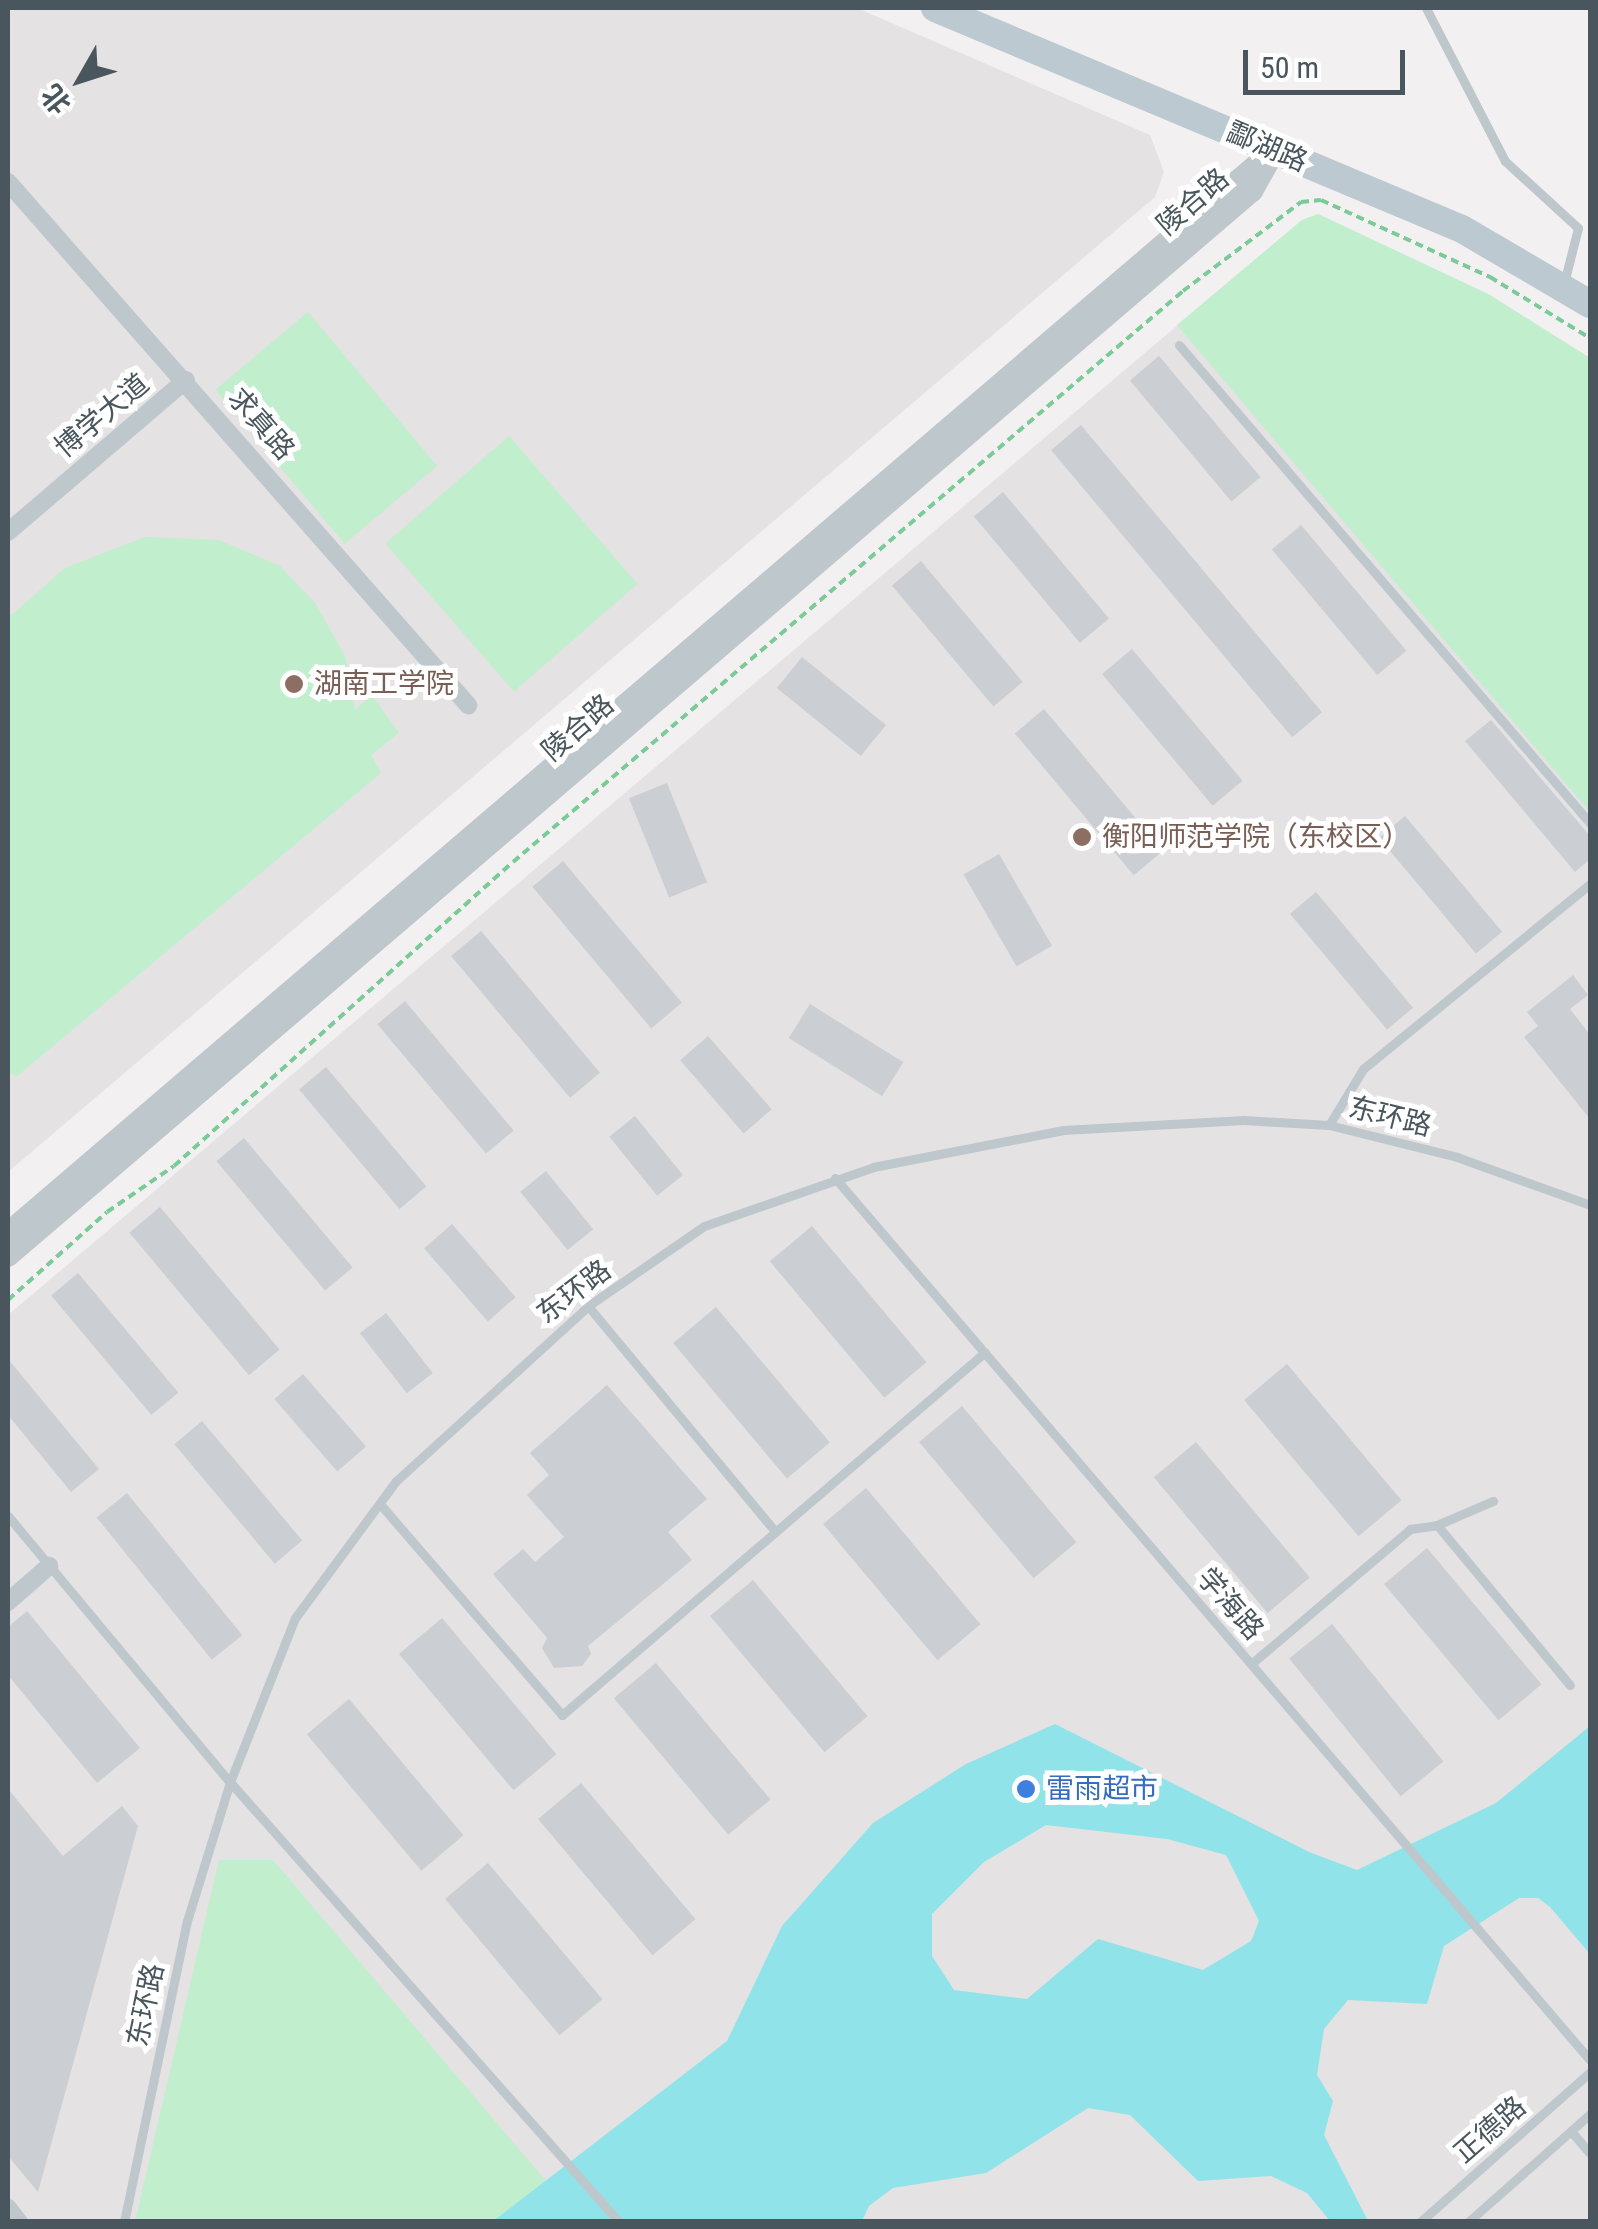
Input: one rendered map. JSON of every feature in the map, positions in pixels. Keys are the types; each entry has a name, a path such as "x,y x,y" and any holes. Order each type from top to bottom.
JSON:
{"main road":[{"name":"酃湖路","path":"935,8 1462,229 1590,304"}],"street":[{"name":"陵合路","path":"8,1233 1275,150"},
{"name":"陵合路","path":"8,1256 1252,191 1275,150"},
{"name":"求真路","path":"8,182 468,705"},
{"name":"博学大道","path":"8,532 186,380"},
{"path":"8,1602 50,1566"},
{"path":"8,2208 19,2222"}],"lane":[{"path":"1426,8 1504,161 1578,228 1563,286"},
{"path":"1179,345 1590,823"},
{"path":"1328,1125 1363,1069 1590,884"},
{"name":"东环路","path":"124,2222 187,1920 230,1782 295,1618 380,1504 438,1441 588,1306 704,1226 834,1178 1063,1130 1244,1120 1328,1125 1458,1157 1590,1204"},
{"name":"学海路","path":"834,1178 1590,2060"},
{"path":"588,1306 774,1530"},
{"path":"380,1504 562,1715 985,1352"},
{"path":"1251,1664 1410,1529 1437,1525 1493,1501"},
{"path":"8,1516 230,1782 567,2158 619,2222"},
{"path":"1437,1525 1570,1685"},
{"name":"正德路","path":"1420,2222 1590,2072"},
{"name":"正德路","path":"1468,2222 1590,2114"},
{"path":"1571,2131 1590,2154"}],"path":[{"path":"8,1300 107,1212 174,1166 498,875 1153,316 1302,202 1321,200 1490,277 1590,338"}],"shaded area":[{"name":"湖南工学院","path":"8,8 857,8 1150,135 1164,172 1155,197 8,1172"},
{"name":"衡阳师范学院（东校区）","path":"1318,214 1488,294 1590,358 1590,2221 8,2221 8,1315 1302,220"}],"green space":[{"path":"1318,214 1488,294 1590,358 1590,812 1177,325 1302,220"},
{"path":"308,312 437,466 345,544 215,390"},
{"path":"509,436 638,584 514,692 385,544"},
{"path":"145,537 219,540 280,566 315,603 345,656 355,710 372,695 399,733 371,755 381,773 16,1077 8,1070 8,618 65,568"},
{"path":"219,1860 273,1860 580,2221 135,2222"}],"water":[{"path":"1055,1724 1309,1852 1357,1870 1496,1803 1590,1726 1590,1954 1550,1907 1538,1898 1519,1898 1444,1946 1427,2004 1348,2000 1324,2029 1317,2075 1333,2101 1324,2135 1368,2221 1330,2221 1307,2193 1271,2176 1198,2181 1130,2115 1088,2108 986,2173 893,2188 869,2206 862,2221 492,2222 727,2041 782,1926 873,1823 966,1764","holes":["1046,1825 1167,1839 1226,1855 1259,1921 1251,1941 1203,1970 1098,1939 1027,1999 954,1990 932,1956 932,1914 984,1862"]}],"building":[{"path":"1159,356 1261,477 1231,501 1130,380"},
{"path":"1081,425 1322,712 1292,737 1051,450"},
{"path":"1003,492 1109,618 1080,643 974,516"},
{"path":"1301,525 1406,651 1377,675 1272,549"},
{"path":"921,561 1023,682 993,706 892,585"},
{"path":"1132,649 1243,781 1213,806 1102,674"},
{"path":"802,657 886,725 861,756 777,688"},
{"path":"1044,709 1163,851 1134,875 1015,733"},
{"path":"1491,720 1590,836 1590,859 1575,872 1465,741"},
{"path":"667,783 707,882 669,898 629,798"},
{"path":"1405,816 1502,932 1476,954 1379,838"},
{"path":"999,854 1052,946 1016,966 963,874"},
{"path":"563,861 682,1003 651,1028 532,887"},
{"path":"1316,892 1413,1008 1387,1030 1290,914"},
{"path":"481,931 600,1073 570,1098 451,956"},
{"path":"1573,975 1588,995 1570,1009 1590,1035 1590,1119 1524,1037 1538,1026 1527,1012"},
{"path":"405,1001 514,1130 486,1154 377,1024"},
{"path":"810,1004 903,1062 882,1096 789,1038"},
{"path":"708,1036 772,1109 744,1133 680,1060"},
{"path":"326,1067 426,1187 399,1209 299,1089"},
{"path":"635,1116 683,1175 657,1196 609,1137"},
{"path":"244,1138 353,1267 325,1291 216,1161"},
{"path":"546,1171 593,1229 568,1250 520,1192"},
{"path":"160,1207 280,1349 249,1375 129,1233"},
{"path":"452,1224 516,1297 488,1321 424,1248"},
{"path":"812,1226 926,1362 884,1398 770,1261"},
{"path":"78,1273 178,1393 151,1415 51,1295"},
{"path":"716,1307 830,1443 787,1479 673,1343"},
{"path":"386,1313 433,1373 407,1393 360,1333"},
{"path":"8,1359 99,1469 71,1492 8,1415"},
{"path":"1287,1364 1401,1500 1359,1536 1244,1400"},
{"path":"303,1374 366,1446 337,1471 274,1399"},
{"path":"607,1385 707,1499 668,1532 692,1560 588,1646 591,1654 582,1666 554,1668 542,1648 547,1638 493,1574 523,1549 535,1562 564,1537 527,1495 549,1475 530,1453"},
{"path":"962,1406 1076,1542 1034,1578 919,1442"},
{"path":"202,1421 302,1541 275,1564 174,1444"},
{"path":"1196,1442 1310,1578 1268,1613 1154,1477"},
{"path":"866,1488 980,1624 938,1660 823,1524"},
{"path":"127,1493 242,1635 212,1660 97,1518"},
{"path":"1427,1548 1541,1684 1499,1720 1384,1584"},
{"path":"753,1580 867,1716 825,1752 710,1616"},
{"path":"27,1611 140,1748 97,1783 8,1675 8,1627"},
{"path":"442,1618 556,1754 514,1790 399,1654"},
{"path":"1332,1624 1443,1762 1401,1796 1289,1659"},
{"path":"656,1663 770,1799 728,1835 614,1698"},
{"path":"349,1699 463,1835 421,1871 307,1734"},
{"path":"581,1783 695,1919 653,1955 538,1819"},
{"path":"8,1789 63,1856 122,1806 138,1826 38,2192 8,2156"},
{"path":"488,1863 602,1999 560,2035 445,1899"}],"place":[{"name":"湖南工学院","path":"294,684"},
{"name":"衡阳师范学院（东校区）","path":"1082,837"},
{"name":"雷雨超市","path":"1026,1789"}]}
